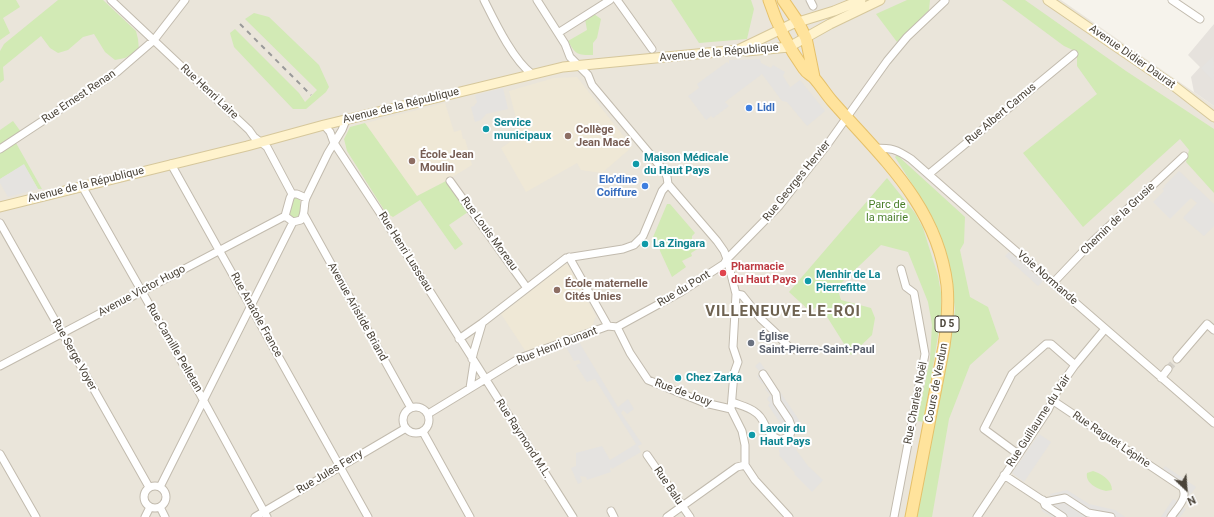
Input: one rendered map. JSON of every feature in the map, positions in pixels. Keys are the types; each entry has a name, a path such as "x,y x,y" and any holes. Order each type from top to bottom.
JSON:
{"main road":[{"name":"D 5","path":"769,0 780,30 789,47 807,73 814,78 873,148"},
{"name":"D 5","path":"783,0 798,22 806,38 814,78"},
{"path":"738,50 798,22 834,11 861,0"},
{"path":"806,38 830,24 880,0"},
{"name":"Avenue Didier Daurat","path":"1048,0 1174,86 1214,117"},
{"name":"Avenue de la République","path":"0,207 324,125 563,67 738,50 747,51 789,47 806,38"},
{"name":"Cours de Verdun","path":"873,148 900,178 922,211 936,240 947,286 948,319 944,346 911,517"}],"street":[{"name":"Rue Henri Laire","path":"111,0 268,149 292,194"},
{"name":"Rue Ernest Renan","path":"0,149 117,72 154,40 185,0"},
{"path":"484,0 509,45 524,68 532,74"},
{"path":"558,33 610,0"},
{"path":"617,0 652,49"},
{"path":"1172,0 1200,19"},
{"path":"538,1 567,48 570,57 588,75 592,85 665,172 668,184 724,251 736,294 733,347 738,362 734,373 732,406 742,431 745,445 745,465 784,516"},
{"name":"Rue Georges Hervier","path":"727,259 779,206 907,37 945,1"},
{"name":"Rue Albert Camus","path":"929,174 1074,54"},
{"path":"160,487 293,222 301,220 304,215 304,204 306,198 346,120"},
{"name":"Rue Henri Lusseau","path":"324,125 330,132 334,143 473,360"},
{"name":"Voie Normande","path":"873,148 898,150 911,159 1053,284 1214,422"},
{"name":"Chemin de la Grusie","path":"1053,284 1091,243 1184,156"},
{"name":"Rue Anatole France","path":"171,164 368,517"},
{"name":"Rue Louis Moreau","path":"450,181 527,288"},
{"path":"459,339 482,324 560,262 569,257 623,249 634,245 643,236 662,191 668,184"},
{"name":"Rue Camille Pelletan","path":"82,186 204,401 266,514"},
{"path":"293,222 285,216 292,194 297,194 306,198"},
{"name":"Avenue Aristide Briand","path":"304,215 410,408"},
{"name":"Avenue Victor Hugo","path":"0,366 285,216"},
{"name":"Rue Serge Voyer","path":"1,224 149,487"},
{"path":"569,257 608,326 617,327"},
{"name":"Rue du Pont","path":"617,327 681,292 724,264 727,259"},
{"name":"Rue Charles Noël","path":"894,517 925,354 914,293 906,287 901,270"},
{"path":"736,294 742,295 761,319 789,347 796,350"},
{"path":"470,388 475,345 482,324"},
{"path":"1177,359 1207,324 1214,330"},
{"name":"Rue Henri Dunant","path":"485,379 520,358 608,326"},
{"name":"Rue de Jouy","path":"617,327 630,353 648,380 705,403 732,406 755,411 760,416 769,432 776,439 782,440 790,435 792,428 789,420 777,402 776,394 763,374"},
{"name":"Rue Guillaume du Vair","path":"977,517 1048,410 1058,388 1105,329"},
{"path":"1018,454 984,429 1012,374 1046,344 1051,344 1075,365"},
{"name":"Rue Raymond M.L.","path":"473,360 573,517"},
{"path":"1162,378 1168,370"},
{"path":"428,414 485,379"},
{"name":"Rue Raguet Lépine","path":"1052,400 1182,487 1184,490 1184,497 1171,517"},
{"path":"419,407 428,414 428,426 423,432 415,434 408,431 404,425 403,417 410,408 419,407"},
{"name":"Rue Jules Ferry","path":"254,517 266,514 340,466 406,428"},
{"path":"423,432 470,517"},
{"path":"0,454 36,517"},
{"name":"Rue Balu","path":"647,455 690,517"},
{"path":"667,517 737,467 745,465"},
{"path":"1004,475 1045,502 1065,498 1088,512 1111,517"},
{"path":"149,487 160,487 165,491 166,497 164,503 160,507 150,507 145,503 145,492 149,487"},
{"path":"1043,500 1045,505 1063,517"},
{"path":"145,517 150,507"},
{"path":"160,507 164,517"}],"shaded area":[{"path":"0,0 1061,0 1214,106 1214,517 0,517"},
{"path":"1214,24 1214,106 1194,92 1191,77 1200,67 1188,55"},
{"path":"1213,56 1214,80 1213,81 1201,68"},
{"path":"760,59 761,63 771,68 773,65 785,72 783,76 790,87 788,89 800,80 825,111 807,126 787,102 782,101 762,74 725,102 729,106 713,118 711,116 706,120 688,96 699,88 697,84 727,62 729,64 729,60"},
{"name":"Collège Jean Macé","path":"577,77 632,147 602,173 581,170 577,163 526,192 501,148 510,142 517,131 518,126 509,91 554,78"},
{"path":"503,88 508,109 486,114 481,120 475,122 471,107 477,102 475,95"},
{"name":"École Jean Moulin","path":"445,103 454,132 461,130 463,139 465,139 472,165 417,196 399,213 391,218 389,214 386,213 347,151 344,139 350,127"},
{"path":"24,164 38,189 8,197 0,183 0,179"},
{"path":"1179,171 1214,204 1214,226 1204,236 1183,218 1197,203 1191,198 1170,219 1153,202 1164,191 1162,189 1165,187 1164,186"},
{"path":"1009,252 1043,281 1038,286 1005,256"},
{"name":"École maternelle Cités Unies","path":"565,264 568,265 596,316 592,327 526,352 501,314"},
{"path":"579,342 618,407 628,399 634,409 627,414 623,410 621,413 642,444 638,446 641,452 612,469 611,467 611,472 587,480 586,477 580,476 582,482 578,484 571,468 576,466 576,453 602,446 610,460 636,444 595,379 587,382 576,365 581,363 579,360 574,361 566,347"},
{"path":"760,362 801,423 785,430 768,405 770,403 767,399 770,395 765,389 768,386 765,383 762,384 757,376 761,373 755,366"},
{"path":"1039,434 1051,442 1024,482 1012,473"},
{"path":"789,440 808,466 823,480 812,492 794,474 795,473 779,455 779,445"},
{"path":"1165,466 1196,487 1182,506 1186,509 1180,517 1161,517 1173,499 1178,502 1187,487 1162,470"},
{"path":"1067,490 1089,504 1115,510 1125,517 1052,517 1042,511 1040,501 1051,498 1050,494"}],"green space":[{"path":"0,0 16,0 20,7 3,18 10,33 0,40"},
{"path":"58,0 103,0 136,31 139,50 125,58 115,60 105,52 94,34 83,37 68,50 58,53 50,48 41,36 3,67 4,80 0,83 0,51 4,44"},
{"path":"671,0 751,0 754,9 747,39 699,43"},
{"path":"907,0 930,0 929,10 897,42 876,14"},
{"path":"1002,0 1025,0 1126,71 1214,129 1214,193 1186,162 1189,150 1180,139 1083,227 1023,153 1097,94 1077,66 1077,52 1064,46"},
{"path":"254,13 269,17 319,65 329,87 326,92 306,109 293,109 234,47 230,33 235,29 299,93 305,102 317,90 245,19"},
{"path":"594,14 601,19 597,38 593,43 593,55 583,55 575,52 568,41 587,30 585,19"},
{"path":"13,121 21,132 0,146 0,130"},
{"path":"365,123 417,196 446,181 468,212 449,225 463,244 455,250 420,200 393,217 386,213 347,151 344,139 350,127"},
{"path":"16,143 42,189 38,189 24,165 0,179 0,153"},
{"path":"897,155 965,217 964,243 960,250 970,297 988,307 999,339 970,365 949,419 932,517 916,517 949,352 955,310 951,277 942,241 929,211 895,157"},
{"name":"Parc de la mairie","path":"887,178 915,213 923,228 938,276 941,293 941,317 924,422 917,421 930,359 932,325 928,302 908,252 881,245 837,287 841,300 871,308 875,318 872,335 851,355 819,304 811,312 789,292"},
{"path":"293,198 299,198 300,200 301,215 297,218 290,216 288,213"},
{"path":"667,204 670,204 695,233 692,236 692,240 699,248 691,253 692,256 682,261 686,267 672,277 660,251 659,244 654,245 651,242"},
{"path":"1093,471 1108,480 1112,486 1112,490 1106,491 1090,483 1087,473"}],"tunnel":[{"path":"1168,369 1177,359"}],"railway":[{"path":"240,24 311,95"}],"place":[{"name":"Lidl","path":"749,108"},
{"name":"Service municipaux","path":"486,129"},
{"name":"Collège Jean Macé","path":"568,136"},
{"name":"École Jean Moulin","path":"412,161"},
{"name":"Maison Médicale du Haut Pays","path":"636,164"},
{"name":"Elo’dine Coiffure","path":"645,186"},
{"name":"La Zingara","path":"645,244"},
{"name":"Pharmacie du Haut Pays","path":"723,273"},
{"name":"Menhir de La Pierrefitte","path":"808,281"},
{"name":"École maternelle Cités Unies","path":"557,290"},
{"name":"Église Saint-Pierre-Saint-Paul","path":"751,343"},
{"name":"Chez Zarka","path":"678,378"},
{"name":"Lavoir du Haut Pays","path":"752,435"}],"district":[{"name":"VILLENEUVE-LE-ROI","path":"783,312"}]}
